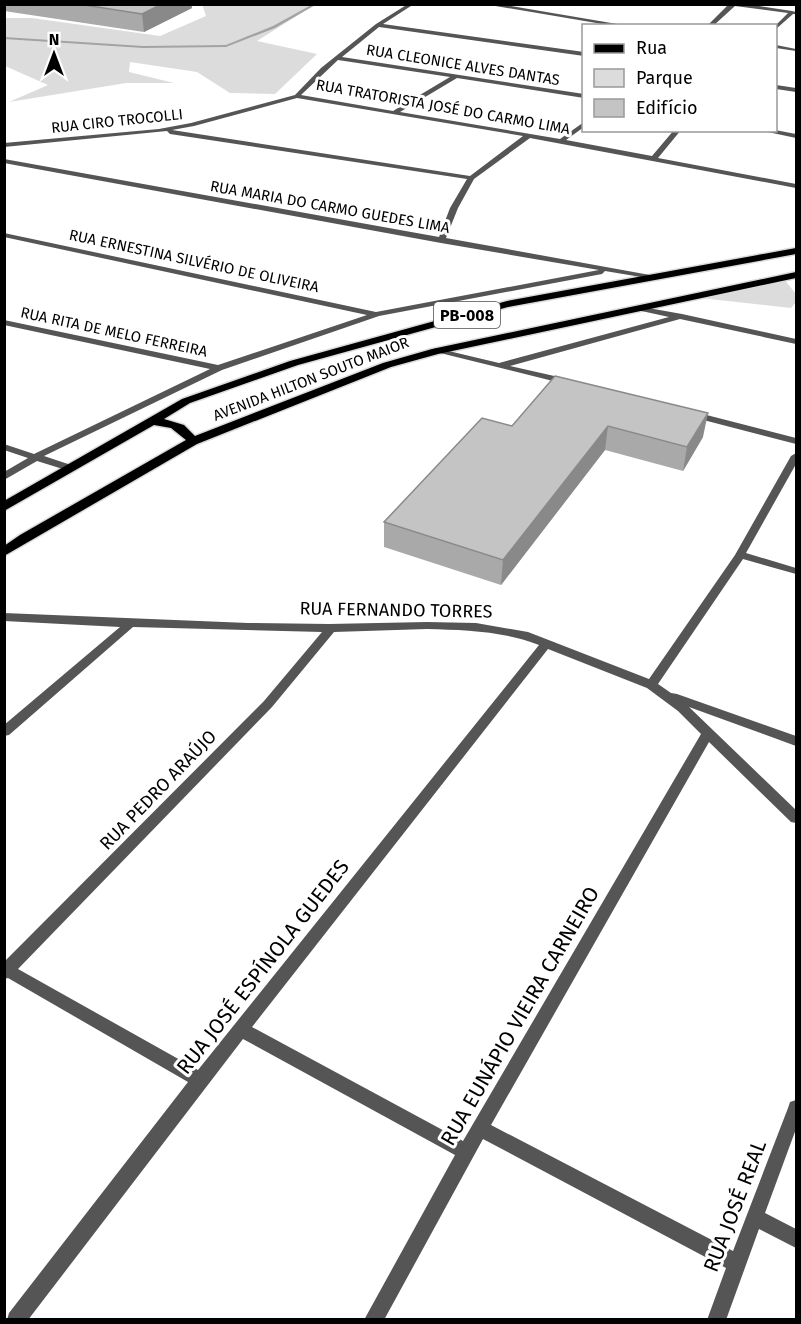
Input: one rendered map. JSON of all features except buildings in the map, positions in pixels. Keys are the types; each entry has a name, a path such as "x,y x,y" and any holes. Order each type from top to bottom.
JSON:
{"main road":[{"name":"AVENIDA HILTON SOUTO MAIOR","path":"4,507 186,401 294,363 507,304 796,251"},
{"name":"AVENIDA HILTON SOUTO MAIOR","path":"4,552 193,441 387,365 436,351 796,275"},
{"path":"149,421 174,423 187,432 193,441"}],"street":[{"path":"297,96 323,69 378,25 412,4"},
{"path":"486,4 614,24"},
{"path":"711,24 732,5 794,13"},
{"path":"777,26 794,13"},
{"path":"784,19 796,20"},
{"path":"378,25 582,54"},
{"path":"777,47 796,50"},
{"name":"RUA CLEONICE ALVES DANTAS","path":"339,58 582,96"},
{"path":"395,112 456,76"},
{"path":"777,87 796,90"},
{"name":"RUA TRATORISTA JOSÉ DO CARMO LIMA","path":"297,96 529,135 796,186"},
{"name":"RUA CIRO TROCOLLI","path":"4,145 159,131 192,125 297,96"},
{"path":"561,141 582,125"},
{"path":"159,131 471,178"},
{"path":"652,160 676,132"},
{"path":"773,132 796,136"},
{"path":"441,241 454,208 471,178 529,135"},
{"name":"RUA MARIA DO CARMO GUEDES LIMA","path":"4,161 650,277"},
{"name":"RUA ERNESTINA SILVÉRIO DE OLIVEIRA","path":"4,234 378,314"},
{"name":"AVENIDA HILTON SOUTO MAIOR","path":"4,477 37,456 219,368 378,314 609,271"},
{"path":"640,308 796,342"},
{"path":"501,365 682,316"},
{"name":"RUA RITA DE MELO FERREIRA","path":"4,322 219,368"},
{"path":"436,351 581,385"},
{"path":"683,412 796,441"},
{"path":"4,447 70,468"},
{"path":"651,685 740,555 796,456"},
{"path":"740,555 796,571"},
{"name":"RUA FERNANDO TORRES","path":"4,617 129,625 331,628 474,627 524,635 651,685 665,695 796,818"},
{"path":"4,732 129,625"},
{"name":"RUA PEDRO ARAÚJO","path":"6,971 268,704 331,628"},
{"name":"RUA JOSÉ ESPÍNOLA GUEDES","path":"16,1320 200,1080 546,644"},
{"path":"665,695 796,741"},
{"name":"RUA EUNÁPIO VIEIRA CARNEIRO","path":"373,1320 466,1152 707,734"},
{"path":"6,971 200,1080"},
{"path":"240,1029 466,1152"},
{"name":"RUA JOSÉ REAL","path":"716,1320 796,1108"},
{"path":"480,1128 738,1264"},
{"path":"754,1218 796,1239"}],"green space":[{"path":"202,4 301,4 311,7 257,41 317,54 275,94 230,93 197,72 130,62 129,72 174,83 126,83 9,102 48,85 5,66 5,18 32,18 160,36 206,16"},
{"path":"783,278 796,294 796,302 791,308 682,296"}],"waterway":[{"path":"4,38 143,47 226,46 274,27 316,4"}]}
